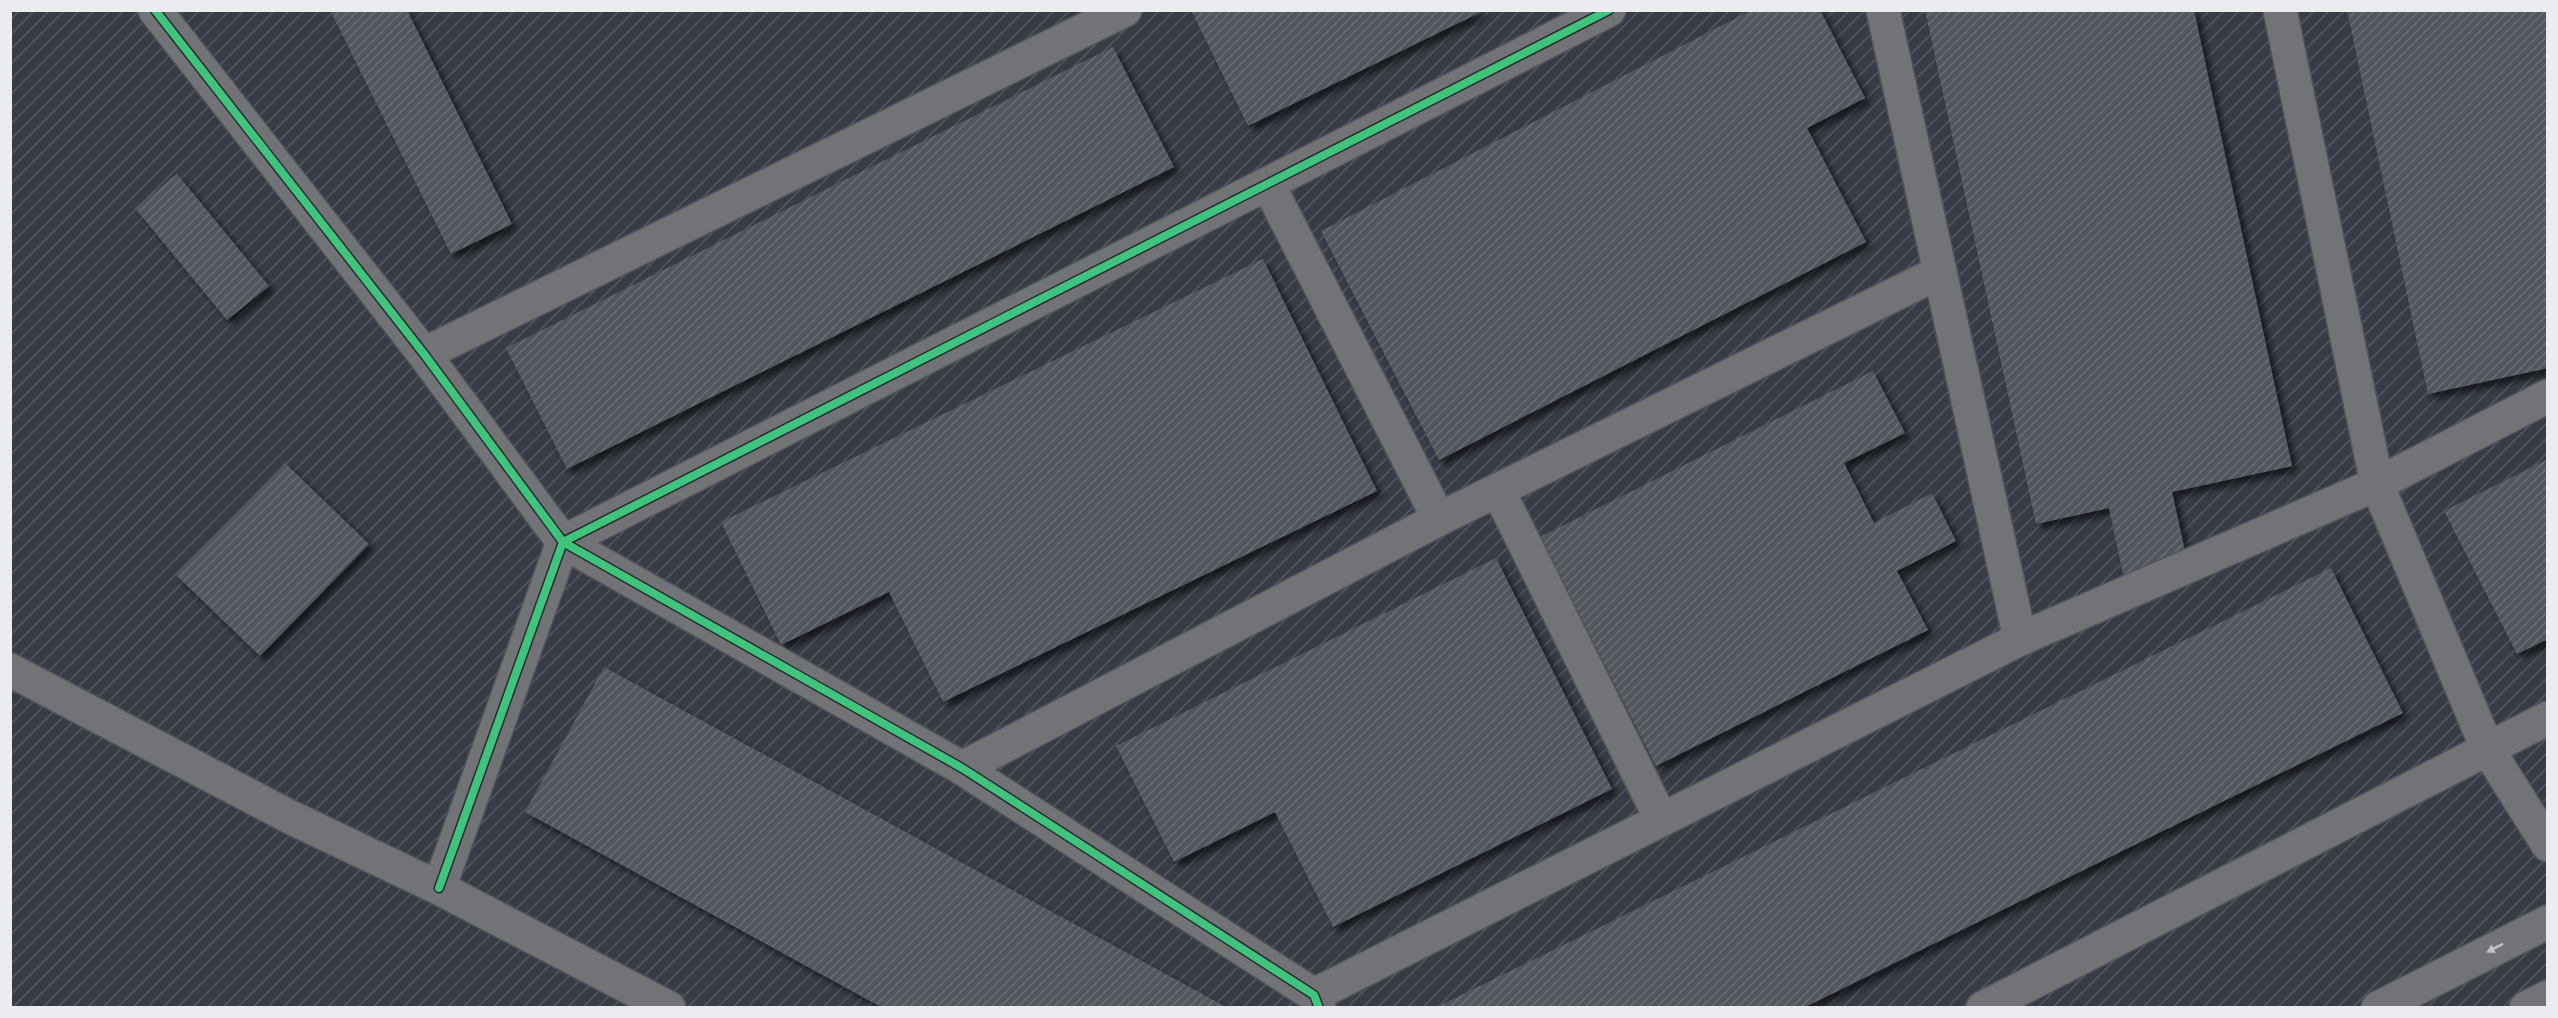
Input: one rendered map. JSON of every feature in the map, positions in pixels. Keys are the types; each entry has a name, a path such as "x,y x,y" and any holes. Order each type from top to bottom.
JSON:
{"street":[{"path":"155,10 424,354 563,542 962,768 1316,1001 1660,819 2020,639 2377,484 2547,396"},
{"path":"424,354 1125,10"},
{"path":"439,888 563,542 1609,10"},
{"path":"1883,10 2020,639"},
{"path":"2280,10 2377,484 2487,748 2547,845"},
{"path":"1269,184 1439,519"},
{"path":"962,768 1439,519 1940,272"},
{"path":"1498,490 1660,819"},
{"path":"10,670 288,816 439,888 669,1008"},
{"path":"1983,1008 2547,718"},
{"path":"2378,1008 2547,922"},
{"path":"2526,1008 2547,997"}],"shaded area":[{"path":"11,11 2547,11 2547,1007 11,1007"}],"building":[{"path":"330,10 407,10 512,224 451,254"},
{"path":"1191,10 1485,10 1248,126"},
{"path":"1752,10 1820,10 1865,98 1807,128 1866,242 1439,460 1321,231"},
{"path":"1925,10 2194,10 2292,466 2172,492 2188,565 2124,579 2109,508 2036,524"},
{"path":"2347,10 2548,10 2548,368 2428,394"},
{"path":"1113,47 1174,167 567,469 506,348"},
{"path":"177,174 269,286 227,320 135,208"},
{"path":"1263,259 1377,491 943,702 889,592 781,645 721,522"},
{"path":"1873,371 1905,433 1844,463 1874,523 1932,493 1956,541 1897,571 1928,630 1656,766 1540,537"},
{"path":"2548,459 2548,639 2517,654 2444,511"},
{"path":"285,463 369,544 260,656 176,575"},
{"path":"1496,558 1612,789 1333,927 1275,812 1174,862 1116,746"},
{"path":"2331,568 2403,713 1803,1008 1435,1008"},
{"path":"604,667 1228,1008 883,1008 525,812"}],"cycle path":[{"path":"155,10 424,354 563,542 962,768 1314,995 1319,1008"},
{"path":"439,888 563,542 1609,10"}]}
